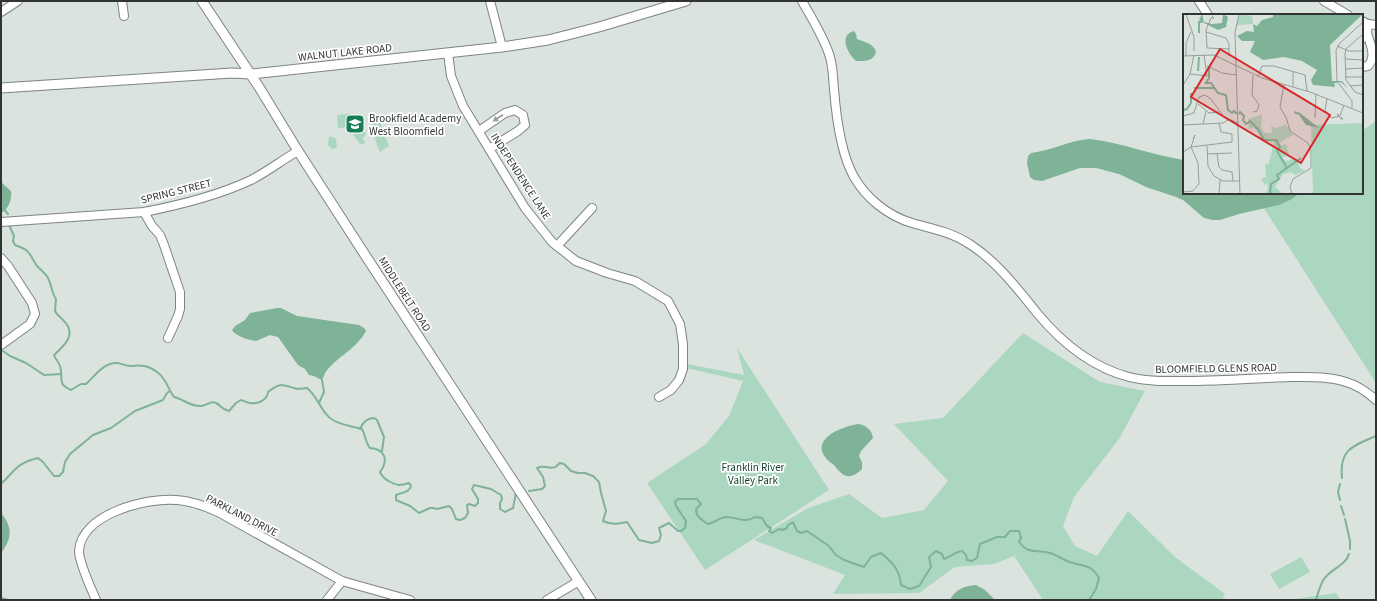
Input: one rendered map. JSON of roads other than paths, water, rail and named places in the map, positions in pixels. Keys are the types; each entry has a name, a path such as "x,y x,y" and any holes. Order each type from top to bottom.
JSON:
{"street":[{"path":"1,12 18,1"},
{"path":"122,1 124,16"},
{"name":"MIDDLEBELT ROAD","path":"202,1 251,74 298,151 591,600"},
{"path":"490,1 502,47"},
{"name":"WALNUT LAKE ROAD","path":"1,88 232,73 251,74 502,47 548,40 599,27 686,1"},
{"name":"BLOOMFIELD GLENS ROAD","path":"802,1 823,39 831,59 835,100 848,164 861,187 869,196 891,213 910,222 957,236 984,254 1013,284 1063,342 1082,356 1114,372 1130,377 1150,380 1195,381 1314,377 1331,378 1359,386 1376,400"},
{"path":"1199,1 1207,14"},
{"path":"1324,1 1346,14"},
{"path":"1363,67 1368,66 1372,58 1372,50 1364,36 1369,23"},
{"name":"INDEPENDENCE LANE","path":"448,53 451,76 463,106 525,208 552,242 576,261 607,273 636,281 668,301 680,324 683,344 683,368 678,380 671,390 659,397"},
{"path":"479,131 515,110 523,115 525,125 489,149"},
{"name":"SPRING STREET","path":"1,222 144,212 205,197 251,180 298,151"},
{"path":"557,246 592,208"},
{"path":"144,212 152,226 160,235 180,292 180,309 168,338"},
{"path":"1,258 8,266 32,303 35,314 30,324 1,345"},
{"name":"PARKLAND DRIVE","path":"96,600 81,561 79,552 81,538 97,522 121,509 142,503 166,500 178,500 201,505 218,512 342,581 410,600"},
{"path":"327,600 342,581"},
{"path":"546,600 579,581"}],"waterway":[{"path":"1,206 8,214"},
{"path":"9,225 14,236 13,241 15,245 27,251 37,266 48,278 56,299 55,311 67,325 69,330 68,339 62,348 54,355 60,366 62,383 71,390 81,384 86,384 107,365 116,363 151,368 163,377 174,397 197,406 203,406 214,402 229,411 241,400 248,403 262,401 268,392 280,385 297,389 307,388 313,394 324,412 334,421 362,429 370,448 379,450 384,456 385,459 383,468 380,472 383,477 394,484 399,485 409,483 411,486 407,491 396,495 396,500 410,506 419,513 430,508 437,509 449,506 452,509 456,519 460,520 465,518 468,513 467,505 469,504 475,506 478,503 478,499 472,489 474,485 491,489 501,495 502,499 500,509 505,512 513,508 516,493"},
{"path":"3,351 26,363 44,375 61,374"},
{"path":"319,403 324,392 322,380"},
{"path":"1,484 20,465 38,458 54,476 59,476 63,472 65,462 70,454 93,435 111,428 135,411 163,400 170,391"},
{"path":"360,429 367,420 372,418 377,420 384,437 382,451"},
{"path":"1342,478 1343,461 1349,450 1354,446 1376,436"},
{"path":"529,491 542,489 545,486 543,477 537,468 540,467 553,468 560,463 564,464 571,471 593,476 599,482 606,511 603,521 615,524 627,522 639,540 652,543 659,541 661,535 659,528 669,523 678,531 685,528 686,521 675,502 678,499 697,499 701,504 696,509 697,514 708,524 725,517 744,520 755,517 762,518 767,526 771,528 769,531 772,533 779,529 783,530 787,528 788,525 793,522 797,531 801,533 807,531 829,546 836,555 844,560 864,567 871,557 881,553 895,567 899,575 901,585 910,589 919,586 931,567 929,557 936,551 942,554 944,559 962,551 966,555 967,560 972,561 977,558 980,544 997,537 1005,537 1010,531 1019,531 1021,538 1019,542 1026,549 1050,553 1093,570 1099,578 1096,589 1089,600"},
{"path":"1340,484 1338,492 1340,500"},
{"path":"1341,506 1344,515"},
{"path":"1345,519 1350,541 1350,549"},
{"path":"1316,600 1320,586 1324,579 1330,572 1342,564 1349,554"},
{"path":"1,598 8,600"}],"place":[{"name":"Brookfield Academy West Bloomfield","path":"355,124"}],"park label":[{"name":"Franklin River Valley Park","path":"753,473"}]}
